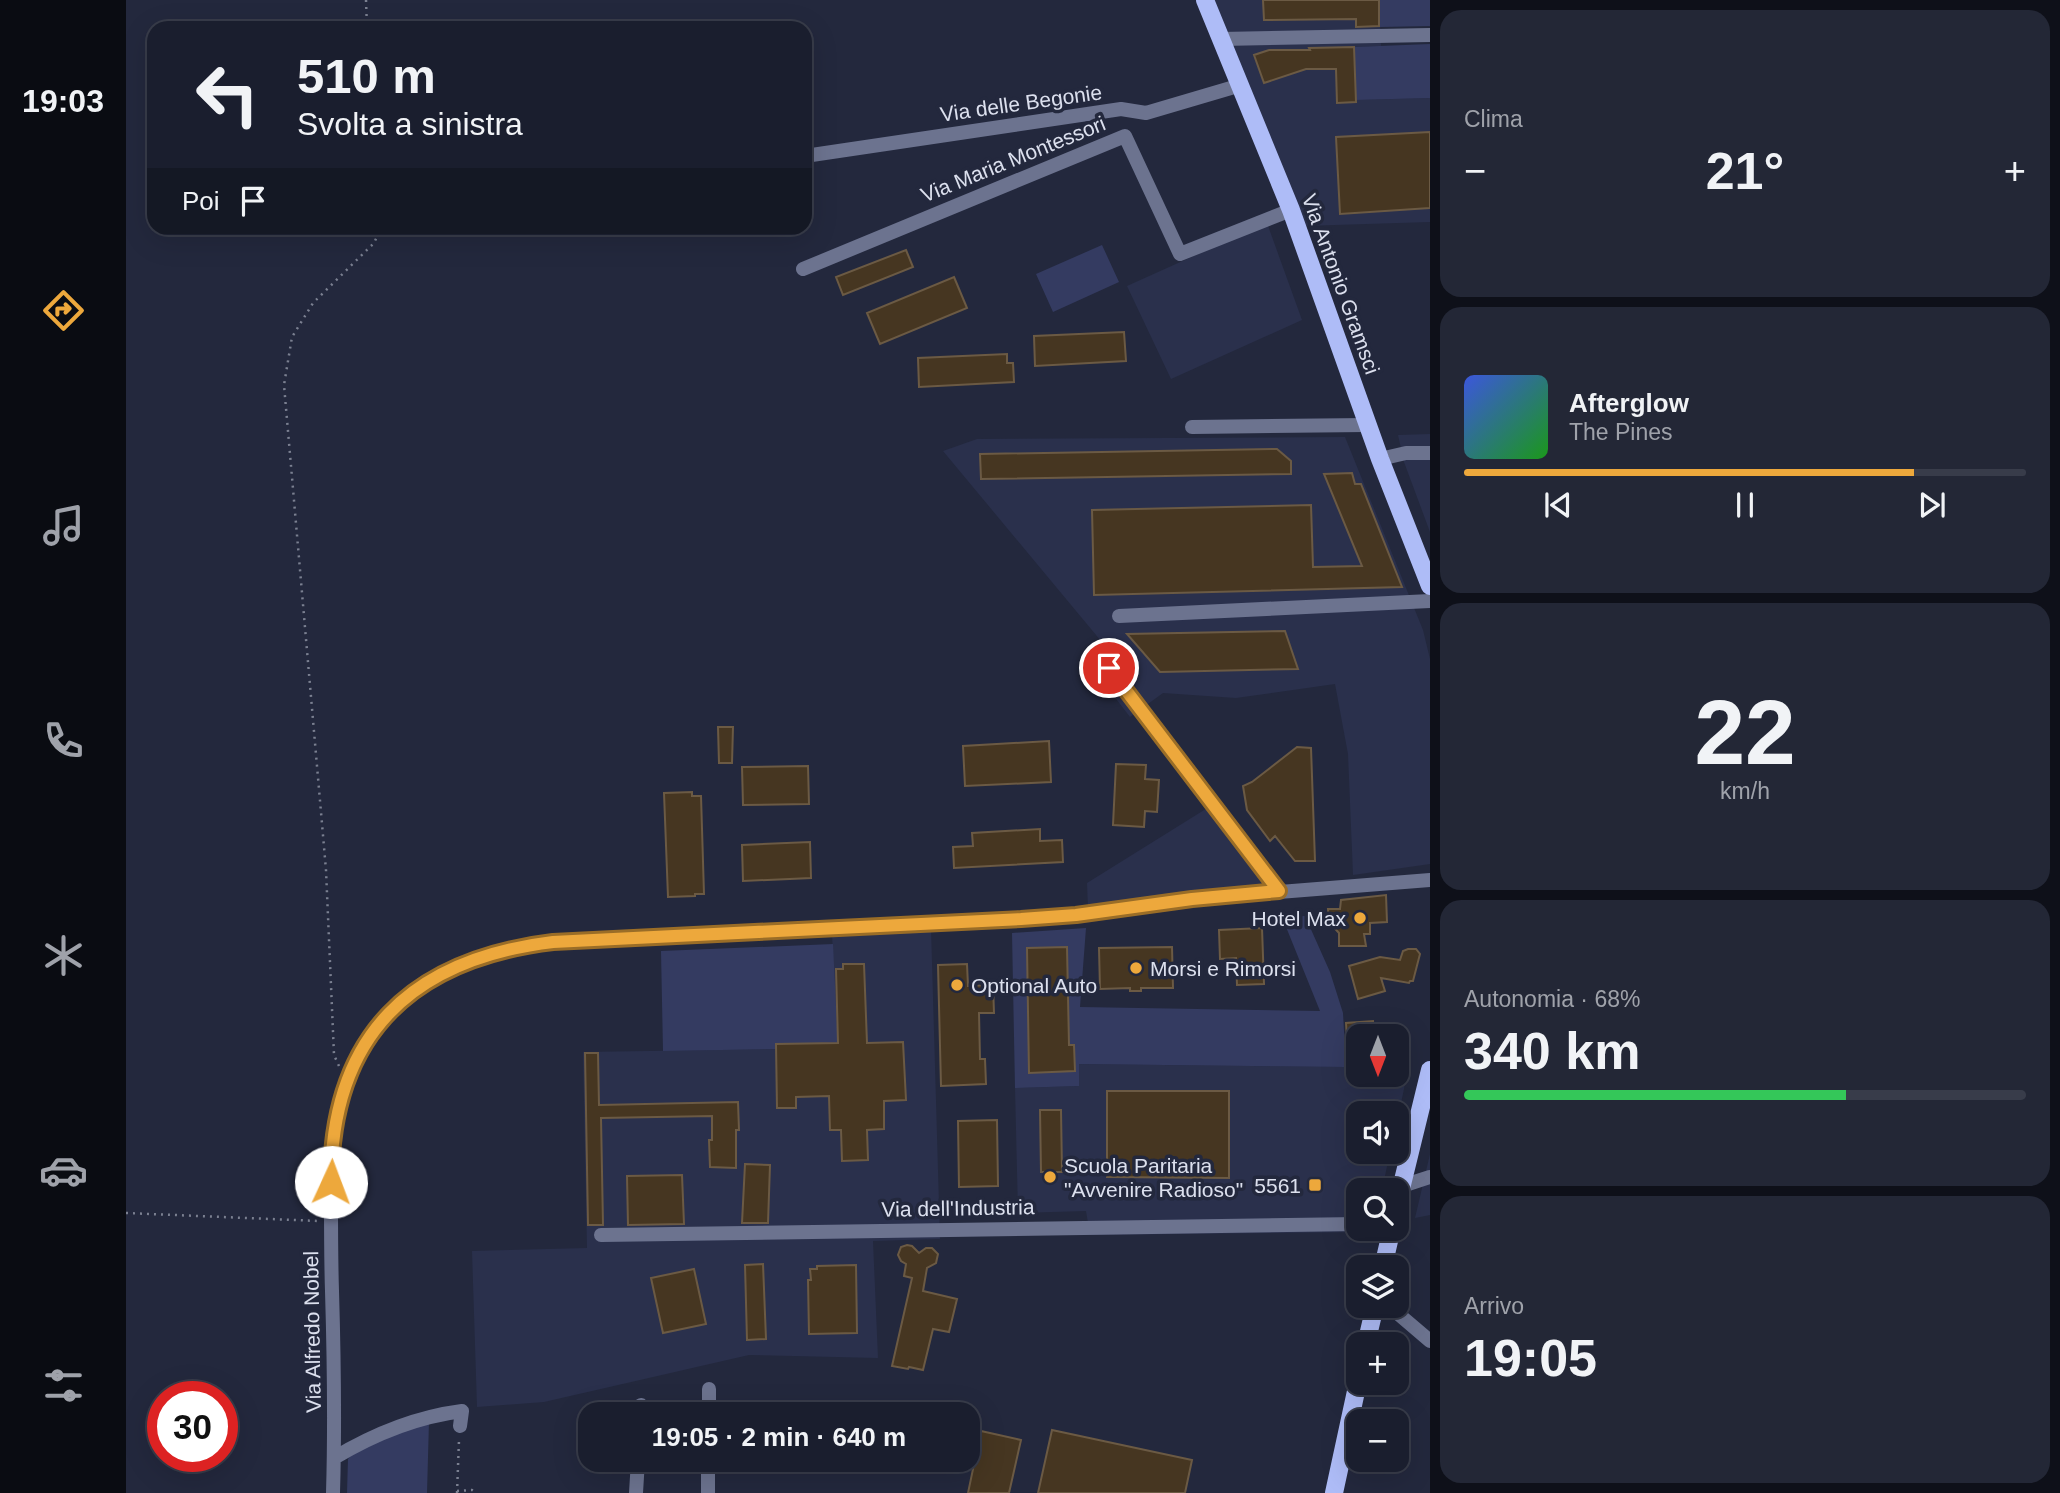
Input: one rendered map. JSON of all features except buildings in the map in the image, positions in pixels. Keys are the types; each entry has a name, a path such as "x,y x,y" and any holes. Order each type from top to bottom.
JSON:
{"main road":[{"name":"Via Antonio Gramsci","path":"1205,0 1291,210 1367,425 1430,586"},
{"path":"1404,1178 1429,1076"},
{"path":"1334,1493 1355,1395"}],"street":[{"path":"1221,39 1430,35"},
{"name":"Via delle Begonie","path":"812,155 1121,109 1146,113 1241,85"},
{"name":"Via Maria Montessori","path":"803,269 1125,136 1180,254 1291,210"},
{"path":"1192,427 1367,425"},
{"path":"1380,459 1406,453 1430,455"},
{"path":"1119,616 1430,601"},
{"path":"1109,668 1279,891"},
{"name":"Via Alfredo Nobel","path":"1415,881 1430,875"},
{"name":"Via Alfredo Nobel","path":"332,1493 335,1411 331,1222 335,1126 343,1094 356,1061 374,1030 398,1003 427,982 458,965 492,953 553,942 1076,915 1192,899 1430,880"},
{"path":"1409,1184 1430,1177"},
{"name":"Via dell'Industria","path":"601,1235 1346,1224"},
{"path":"1402,1318 1430,1341"},
{"path":"709,1389 709,1402"},
{"path":"334,1458 362,1441 401,1424 461,1411 460,1426"},
{"path":"636,1493 637,1472"},
{"path":"708,1472 708,1493"}],"path":[{"path":"366,0 367,21"},
{"path":"343,1094 342,1073 334,1055 326,870 284,385 292,337 313,303 374,243 378,235"},
{"path":"126,1213 331,1222"},
{"path":"460,1426 457,1492 472,1490 477,1493"}],"shaded area":[{"path":"1211,0 1379,0 1381,46 1354,47 1356,100 1430,98 1430,222 1303,226"},
{"path":"1379,0 1430,0 1430,26 1380,27"},
{"path":"1430,44 1430,98 1356,100 1354,47"},
{"path":"1267,223 1302,320 1171,379 1127,286"},
{"path":"1102,245 1119,282 1053,312 1036,274"},
{"path":"1430,434 1430,532 1404,462 1398,435"},
{"path":"1345,437 1423,630 1430,659 1430,864 1353,875 1348,754 1335,684 1236,698 1163,693 1130,717 1083,656 1101,641 943,451 977,439"},
{"path":"1209,807 1269,887 1088,908 1087,883"},
{"path":"1305,916 1330,972 1343,1013 1346,1067 1079,1064 1079,1086 1015,1088 1012,933 1086,928 1080,1007 1320,1011 1282,917"},
{"path":"931,928 940,1239 873,1241 878,1358 749,1355 544,1402 477,1407 472,1251 587,1248 583,1052 837,1048 832,933"},
{"path":"833,944 838,1048 663,1051 661,951"},
{"path":"1079,1064 1346,1067 1346,1087 1404,1087 1401,1101 1346,1101 1346,1164 1387,1164 1385,1178 1346,1178 1346,1232 1090,1235 1086,1211 1018,1213 1015,1088 1078,1086"},
{"path":"1430,1154 1430,1215 1415,1218"},
{"path":"429,1421 427,1493 347,1493 348,1459 357,1448"}],"place":[{"name":"Hotel Max","path":"1360,918"},
{"name":"Morsi e Rimorsi","path":"1136,968"},
{"name":"Optional Auto","path":"957,985"},
{"name":"Scuola Paritaria \"Avvenire Radioso\"","path":"1050,1177"},
{"name":"5561","path":"1315,1185"}],"route":[{"path":"331,1182 335,1126 343,1094 356,1061 374,1030 398,1003 427,982 458,965 492,953 553,942 1076,915 1192,899 1279,891 1109,668"}]}
